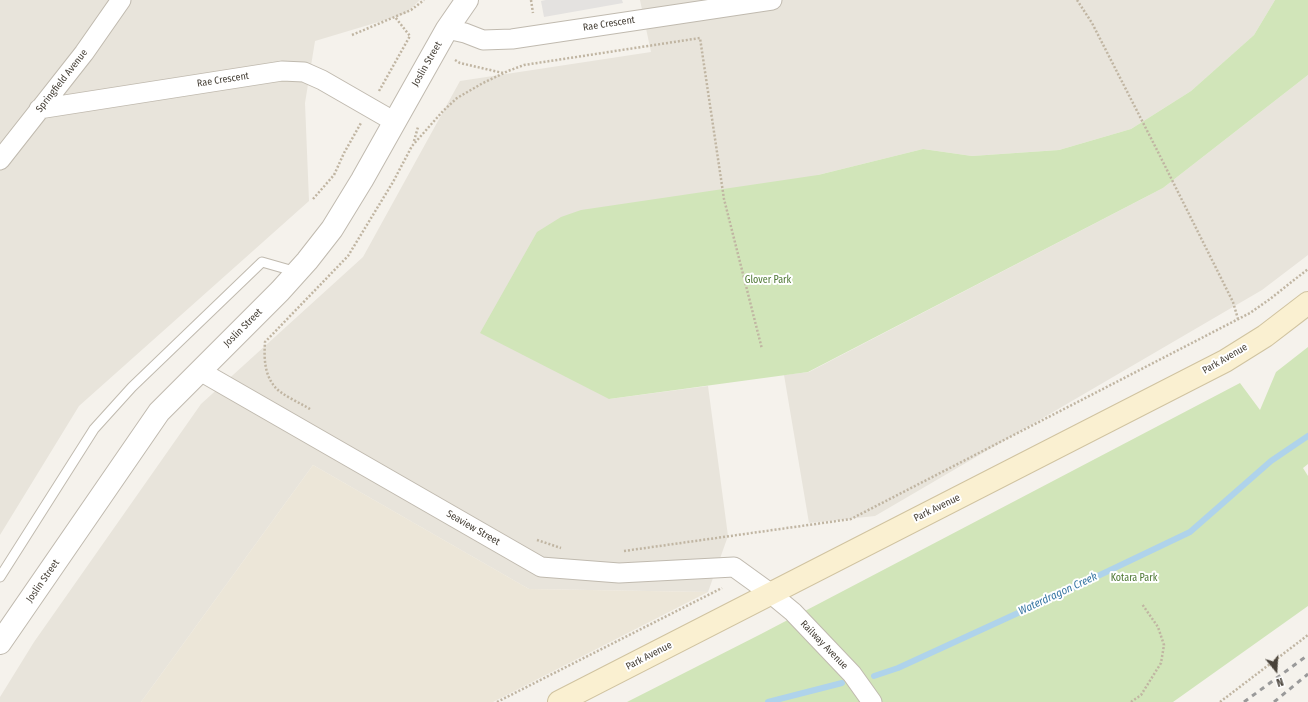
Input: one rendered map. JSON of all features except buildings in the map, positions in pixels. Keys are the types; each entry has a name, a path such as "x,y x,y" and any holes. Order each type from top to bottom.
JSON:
{"main road":[{"name":"Park Avenue","path":"559,702 1226,360 1265,336 1308,303"}],"street":[{"name":"Springfield Avenue","path":"0,160 84,53 121,0"},
{"name":"Joslin Street","path":"0,643 159,412 280,291 307,261 332,229 362,180 447,29 467,0"},
{"name":"Rae Crescent","path":"447,29 465,33 483,40 512,40 772,0"},
{"name":"Rae Crescent","path":"39,109 282,71 304,72 322,80 395,122"},
{"name":"Seaview Street","path":"200,371 541,567 619,573 734,567"},
{"path":"734,567 770,593"},
{"name":"Railway Avenue","path":"770,593 793,612 852,674 872,702"}],"lane":[{"path":"0,577 94,429 132,387 262,262 297,272"}],"path":[{"path":"352,35 411,10 424,0"},
{"path":"531,0 533,13"},
{"path":"1077,0 1092,23 1160,156 1233,302 1238,319"},
{"path":"378,93 410,36 395,17"},
{"path":"310,410 275,388 266,372 264,356 265,342 348,256 393,182 412,146 442,111 457,98 482,83 524,65 700,38 724,199 762,348"},
{"path":"456,60 460,63 504,73"},
{"path":"312,199 334,175 344,153 361,123"},
{"path":"624,551 851,519 1238,319 1270,299 1308,269"},
{"path":"530,538 565,549"},
{"path":"497,702 722,589 734,567"},
{"path":"1131,702 1141,695 1161,663 1164,645 1158,627 1142,604"},
{"path":"1220,702 1308,635"}],"shaded area":[{"path":"0,0 420,0 405,14 315,41 305,103 309,201 79,406 0,535"},
{"path":"622,0 623,3 544,17 541,1"},
{"path":"640,0 1275,0 1254,35 1191,91 1131,129 1059,150 972,156 923,149 818,175 609,399 708,386 728,536 708,592 529,589 313,465 141,702 0,702 0,697 34,642 201,404 363,257 460,81 651,52"},
{"path":"1308,75 1308,255 1262,290 875,516 809,523 784,375 809,372 1163,188"},
{"path":"313,465 529,589 708,592 493,702 141,702"}],"green space":[{"name":"Glover Park","path":"1275,0 1308,0 1308,75 1163,188 808,372 609,399 480,333 537,232 561,217 581,210 818,175 923,149 972,156 1059,150 1131,129 1191,91 1254,35"},
{"name":"Kotara Park","path":"1308,347 1308,464 1303,468 1308,476 1308,606 1173,702 627,702 761,634 1240,383 1260,410 1276,372"}],"waterway":[{"name":"Waterdragon Creek","path":"874,676 898,668 1190,532 1271,461 1308,436"},
{"name":"Waterdragon Creek","path":"768,702 842,683"}],"railway":[{"path":"1244,702 1308,655"},
{"path":"1274,702 1308,674"}]}
